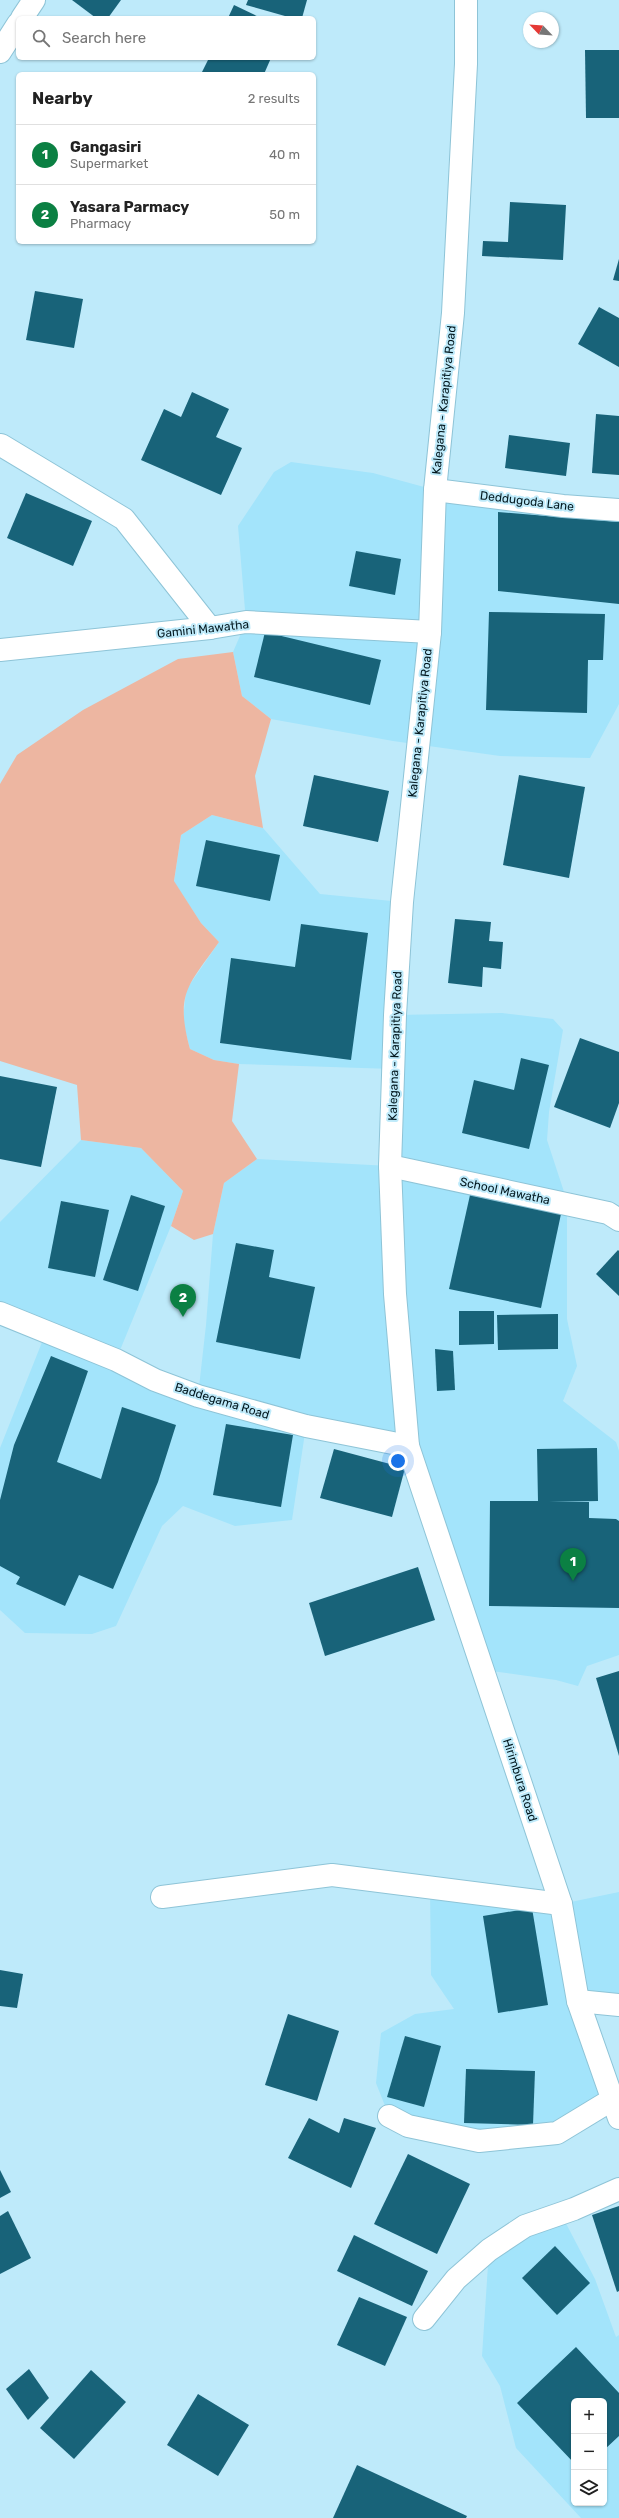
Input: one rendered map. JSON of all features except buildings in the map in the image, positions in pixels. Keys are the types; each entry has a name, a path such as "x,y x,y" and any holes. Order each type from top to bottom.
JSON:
{"main road":[{"path":"23,16 34,0"},
{"name":"Kalegana - Karapitiya Road","path":"408,1446 395,1294 390,1166 395,1015 402,902 430,632 435,490 453,313 466,64 466,0"},
{"path":"0,52 16,27"},
{"path":"1,445 124,518 210,628"},
{"name":"Deddugoda Lane","path":"435,490 563,506 619,510"},
{"name":"Gamini Mawatha","path":"0,650 210,628 246,622 430,632"},
{"name":"School Mawatha","path":"390,1166 608,1213 619,1220"},
{"name":"Baddegama Road","path":"0,1313 116,1360 155,1380 198,1396 306,1426 408,1446"},
{"name":"Hirimbura Road","path":"408,1446 561,1904 578,2001 616,2108"},
{"path":"162,1897 332,1875 561,1904"},
{"path":"578,2001 619,2005"},
{"path":"389,2116 408,2126 478,2141 557,2133 616,2108"},
{"path":"424,2319 456,2279 489,2250 525,2226 574,2209 619,2189"}],"shaded area":[{"path":"291,462 373,473 435,490 619,510 619,704 590,758 500,756 393,741 271,719 242,696 233,652 246,622 238,526 274,472"},
{"path":"233,652 242,696 271,719 255,776 263,828 212,815 181,835 174,881 201,923 219,942 192,980 184,1002 184,1015 190,1049 214,1060 239,1064 232,1121 257,1159 224,1183 213,1234 194,1240 171,1226 183,1191 141,1148 81,1140 77,1085 0,1061 0,784 17,755 83,710 178,659"},
{"path":"212,815 263,828 320,894 402,902 396,1015 502,1013 553,1019 563,1030 549,1112 547,1140 567,1201 567,1319 577,1366 563,1401 616,1442 619,1451 619,1655 587,1666 578,1686 556,1680 484,1670 408,1434 306,1426 292,1520 235,1526 183,1506 162,1526 116,1626 92,1634 25,1633 0,1610 0,1448 46,1332 0,1313 0,1222 81,1140 141,1148 183,1191 171,1226 116,1360 198,1396 206,1325 213,1234 224,1183 257,1159 390,1166 393,1069 239,1064 214,1060 190,1049 183,1021 186,990 219,942 201,923 174,882 181,835"},
{"path":"430,1887 561,1904 619,1892 619,2005 579,2001 613,2099 557,2133 479,2141 389,2116 376,2083 381,2033 415,2014 454,2009 431,1975"},
{"path":"560,2212 595,2279 616,2337 619,2335 619,2518 581,2518 516,2448 500,2386 482,2356 489,2250"}],"place":[{"name":"Yasara Parmacy","path":"183,1317"},
{"name":"Gangasiri","path":"573,1581"}]}
